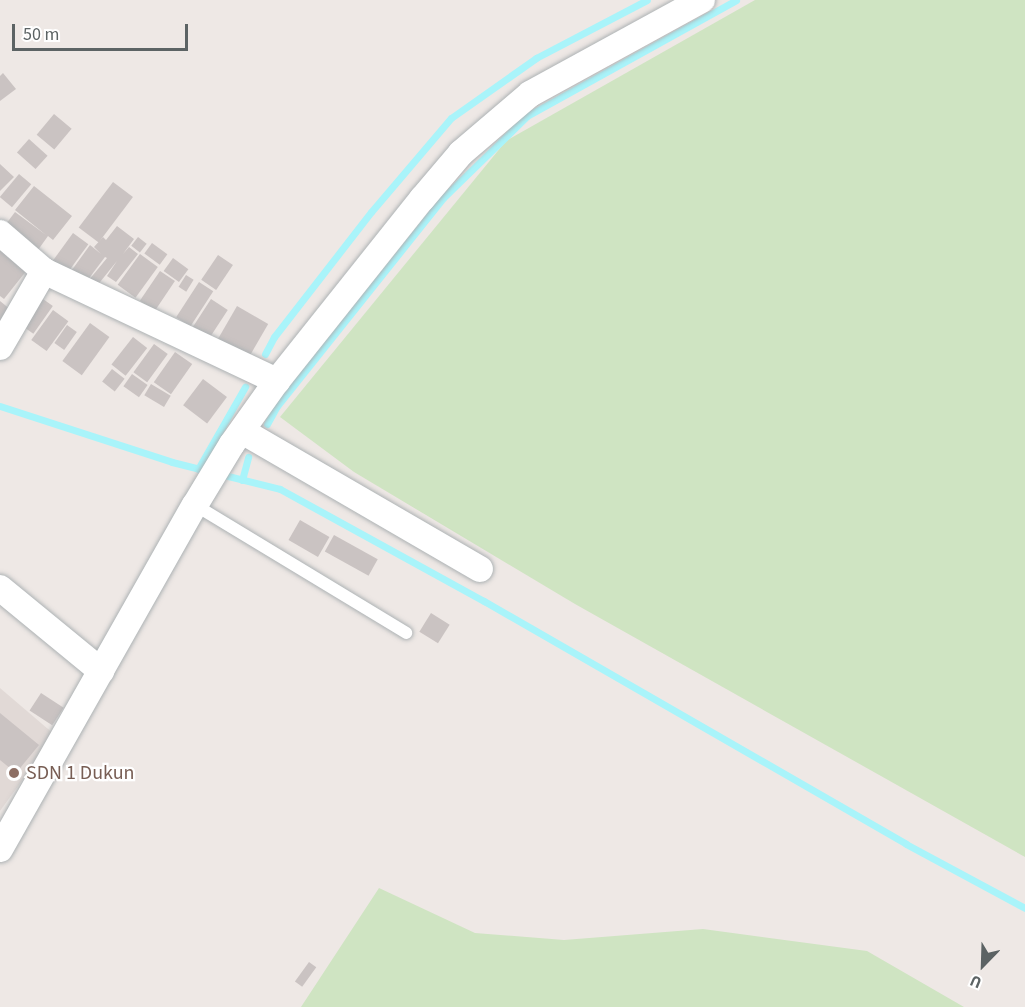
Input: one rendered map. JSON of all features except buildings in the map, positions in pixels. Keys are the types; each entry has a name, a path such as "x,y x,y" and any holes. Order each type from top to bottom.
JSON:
{"street":[{"path":"0,849 195,505 237,438 277,381 460,153 530,94 702,0"},
{"path":"0,233 44,271 277,381"},
{"path":"0,347 44,271"},
{"path":"237,438 480,569"},
{"path":"0,588 101,671"}],"lane":[{"path":"195,505 406,633"}],"shaded area":[{"name":"SDN 1 Dukun","path":"0,688 55,735 0,811"}],"green space":[{"path":"755,0 1025,0 1025,857 575,604 354,472 280,417 506,141"},
{"path":"379,888 475,933 564,940 703,929 867,951 964,1007 301,1007"}],"waterway":[{"path":"265,354 274,337 371,212 451,118 536,58 647,0"},
{"path":"267,424 277,406 443,198 527,116 736,0"},
{"path":"198,469 245,387"},
{"path":"0,406 172,462 280,489 484,601 906,844 1025,908"},
{"path":"242,480 248,457"}],"place":[{"name":"SDN 1 Dukun","path":"14,773"}]}
